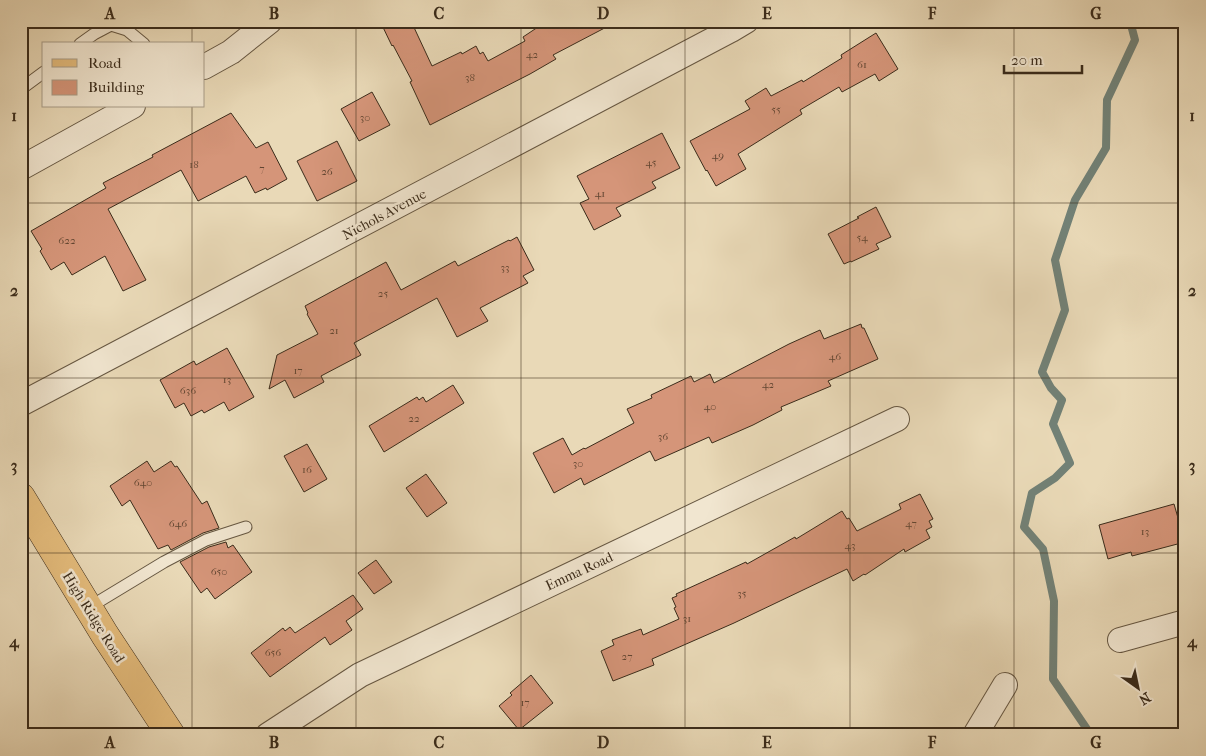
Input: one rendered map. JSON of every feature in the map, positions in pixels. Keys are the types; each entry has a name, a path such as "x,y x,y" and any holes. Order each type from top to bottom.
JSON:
{"main road":[{"name":"High Ridge Road","path":"21,497 88,608 170,735"}],"street":[{"path":"205,66 231,52 270,21"},
{"name":"Nichols Avenue","path":"21,404 746,21"},
{"path":"21,168 129,108"},
{"name":"Emma Road","path":"268,735 360,675 897,419"},
{"path":"1120,640 1185,622"},
{"path":"975,735 1005,685"}],"lane":[{"path":"83,42 111,25 127,30 142,42"},
{"path":"21,90 42,74"},
{"path":"88,608 164,562 206,540 246,526"}],"building":[{"path":"380,21 411,21 432,66 476,46 480,54 483,52 488,61 525,41 523,37 547,21 618,21 553,55 556,59 530,74 430,125 410,82 412,81"},
{"path":"876,33 898,69 879,81 875,74 842,92 839,87 800,110 802,114 738,154 746,169 716,186 690,141 750,109 745,101 766,88 771,96 802,80 803,82 842,58 841,55"},
{"path":"372,92 390,125 359,141 341,109"},
{"path":"231,113 256,148 268,142 287,179 267,190 266,188 255,193 246,176 198,201 181,170 108,209 146,280 123,291 105,256 72,275 64,262 51,270 40,251 42,249 31,231 106,188 103,183"},
{"path":"662,133 680,168 652,182 656,188 616,208 621,216 594,230 580,203 589,199 577,176"},
{"path":"337,141 357,181 317,201 297,161"},
{"path":"876,207 891,237 876,244 879,249 844,264 828,234"},
{"path":"517,237 534,270 523,276 528,283 480,308 488,321 457,337 437,298 354,343 361,355 321,376 324,382 294,398 285,380 269,389 277,355 318,334 307,314 305,306 386,262 401,290 455,261 458,266"},
{"path":"861,324 878,359 828,381 831,386 781,407 782,410 712,443 709,437 655,461 650,451 584,485 581,478 554,493 533,453 563,438 572,455 634,423 627,409 652,398 651,395 691,376 694,382 710,374 714,383 820,330 824,339"},
{"path":"227,348 254,397 229,411 224,402 204,413 202,410 191,416 184,403 175,408 160,380 194,361 196,365"},
{"path":"453,385 464,403 384,452 369,426 417,397 419,400 423,397 426,402"},
{"path":"307,444 327,479 304,492 284,456"},
{"path":"147,461 154,472 171,461 175,467 177,466 202,504 207,501 219,528 203,533 171,550 168,545 158,549 130,500 122,506 110,486"},
{"path":"426,474 447,503 427,517 406,488"},
{"path":"920,494 933,519 929,521 932,527 926,530 930,538 905,552 904,549 853,581 847,569 734,623 652,659 654,665 613,681 601,651 614,645 612,640 641,629 643,635 679,619 672,598 677,596 676,594 746,562 747,564 795,537 796,539 842,511 857,531 901,509 899,504"},
{"path":"1174,504 1185,542 1132,556 1131,552 1108,559 1099,525"},
{"path":"226,542 228,548 233,545 252,572 215,599 207,588 201,593 180,562 209,547"},
{"path":"376,560 392,582 374,594 358,573"},
{"path":"353,595 363,609 346,621 352,630 330,645 325,637 270,677 251,653 283,628 285,631 290,627 295,633"},
{"path":"531,675 553,703 519,730 499,706 512,695 510,693"}],"waterway":[{"path":"1091,735 1053,679 1054,601 1043,549 1024,527 1032,493 1055,478 1070,463 1053,424 1062,400 1051,388 1042,372 1065,310 1055,260 1075,200 1106,148 1107,100 1135,40 1130,21"}]}
